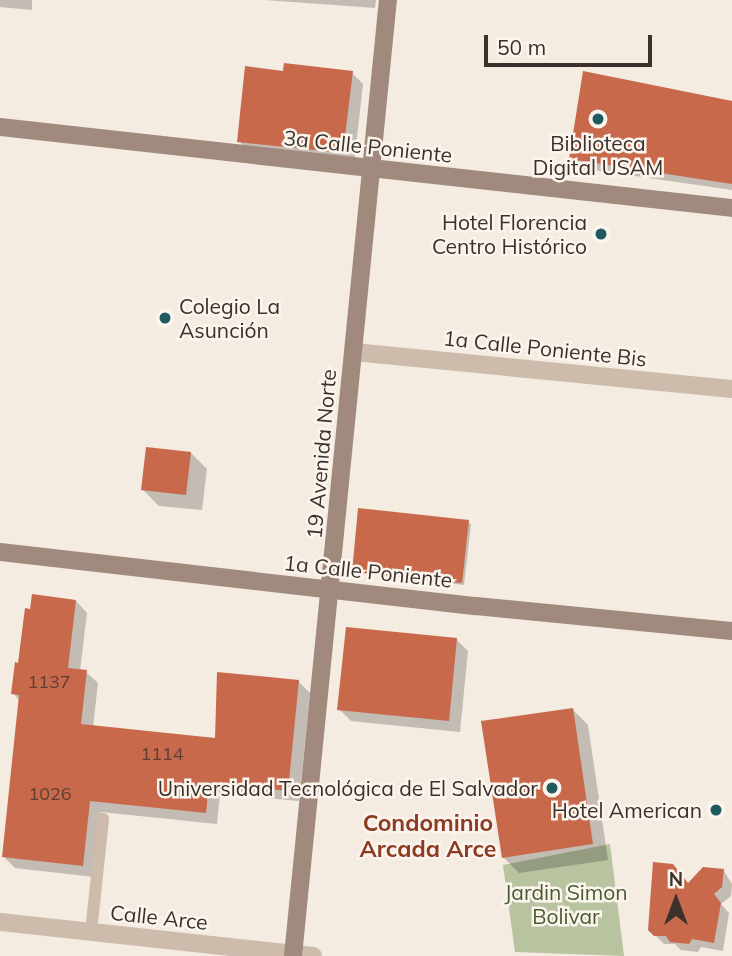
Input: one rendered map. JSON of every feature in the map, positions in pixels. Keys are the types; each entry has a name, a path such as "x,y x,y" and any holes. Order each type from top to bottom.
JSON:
{"street":[{"name":"19 Avenida Norte","path":"293,955 388,0"},
{"name":"3a Calle Poniente","path":"0,127 732,208"},
{"name":"1a Calle Poniente Bis","path":"354,352 732,389"},
{"name":"1a Calle Poniente","path":"0,552 331,590 732,631"},
{"name":"Calle Arce","path":"0,922 313,956"}],"lane":[{"path":"91,932 103,819"}],"green space":[{"name":"Jardin Simon Bolivar","path":"610,844 624,956 515,952 503,865"}],"building":[{"path":"284,63 353,71 343,153 237,142 245,66 283,71"},
{"path":"583,71 732,101 732,184 569,159"},
{"path":"146,447 191,452 186,495 141,490"},
{"path":"358,508 469,520 462,583 352,572"},
{"path":"32,594 76,600 68,668 87,670 81,724 215,738 217,672 299,680 288,791 209,783 206,813 90,801 83,866 2,857 19,695 11,694 25,608 30,609"},
{"path":"346,627 457,638 449,721 337,710"},
{"path":"573,708 593,844 502,858 481,721"},
{"path":"653,862 673,864 688,883 703,867 724,869 722,887 714,894 721,903 714,943 692,939 689,944 670,942 666,936 654,936 648,930"}],"place":[{"name":"Biblioteca Digital USAM","path":"598,119"},
{"name":"Hotel Florencia Centro Histórico","path":"601,234"},
{"name":"Colegio La Asunción","path":"165,318"},
{"name":"Universidad Tecnológica de El Salvador","path":"552,788"},
{"name":"Hotel American","path":"716,810"}],"district":[{"name":"Condominio Arcada Arce","path":"428,836"}]}
